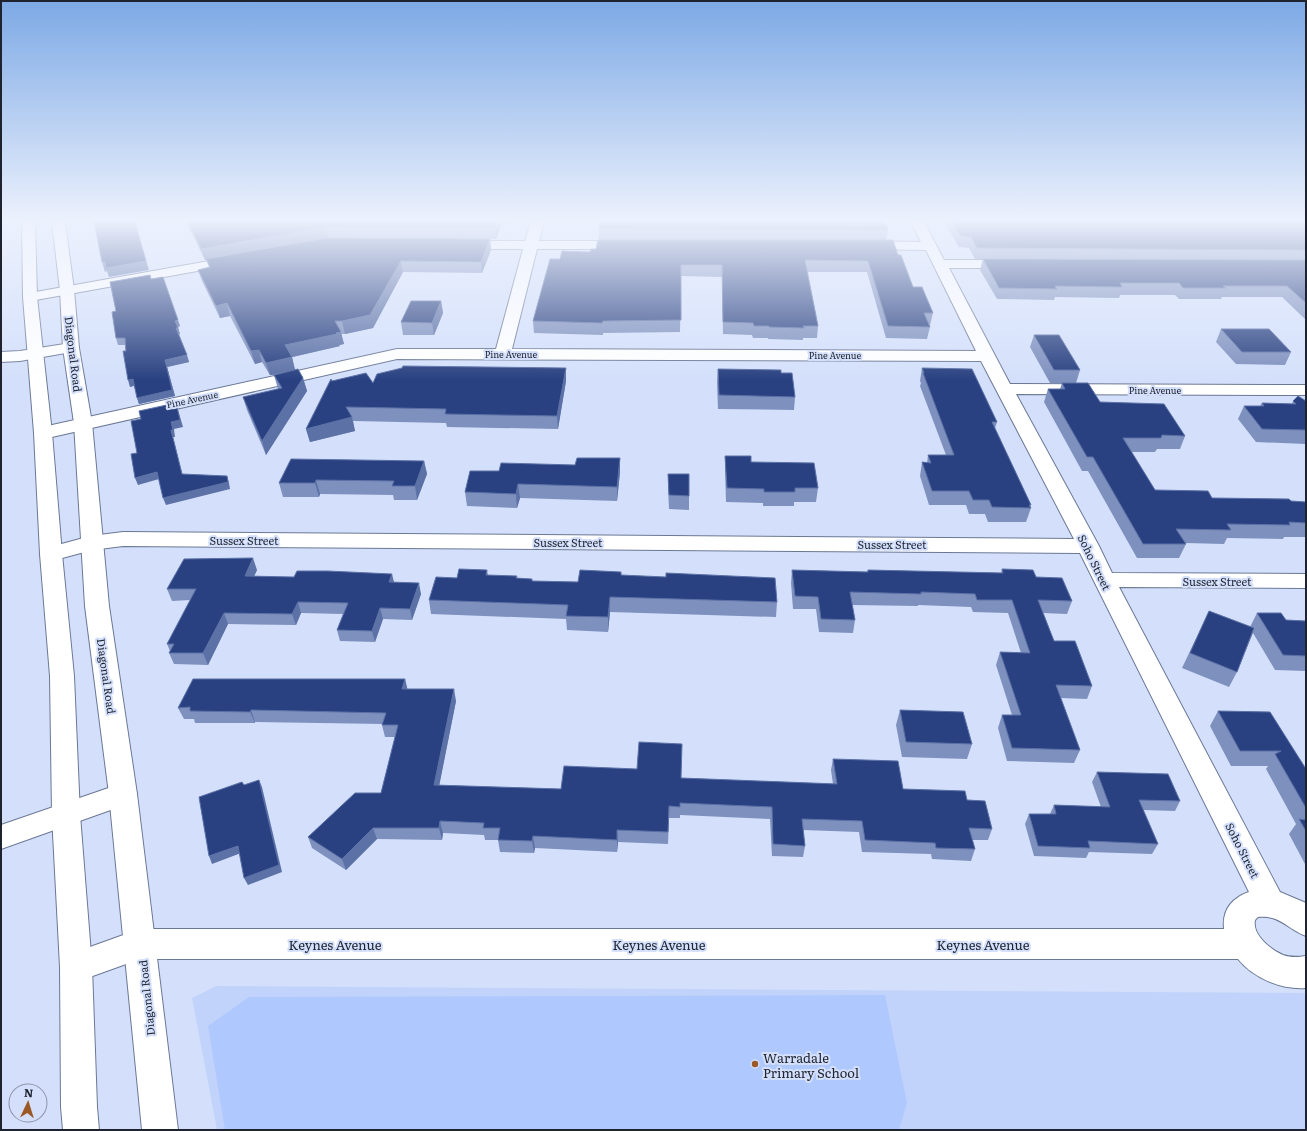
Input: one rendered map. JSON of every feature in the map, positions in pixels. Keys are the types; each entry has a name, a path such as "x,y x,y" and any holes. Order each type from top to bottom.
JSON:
{"street":[{"path":"29,275 30,297 43,433 51,554 62,676 66,815 76,966 79,1108 81,1130"},
{"name":"Diagonal Road","path":"65,275 71,348 83,423 97,606 123,794 160,1130"},
{"path":"30,297 155,275"},
{"path":"504,354 524,275"},
{"name":"Soho Street","path":"946,275 1004,389 1088,546 1270,903"},
{"path":"1,357 35,354 71,348"},
{"name":"Pine Avenue","path":"43,433 397,354 987,356"},
{"name":"Pine Avenue","path":"1004,389 1306,390"},
{"name":"Sussex Street","path":"51,554 91,543 131,539 1088,546"},
{"name":"Sussex Street","path":"1104,580 1306,581"},
{"path":"1,836 66,815 123,794"},
{"path":"1306,922 1285,907 1270,903 1258,903 1247,906 1241,914 1238,924 1241,936 1246,944 1256,956 1270,966 1300,974 1306,972"},
{"name":"Keynes Avenue","path":"76,966 140,944 1246,944"}],"shaded area":[{"name":"Warradale Primary School","path":"216,986 1306,993 1306,1130 217,1130 192,998"},
{"path":"885,995 907,1103 899,1130 225,1130 208,1026 249,997"}],"building":[{"path":"150,275 151,279 163,277 178,320 175,321 178,328 176,328 187,355 165,360 172,390 137,398 133,379 128,380 123,351 126,351 125,338 116,338 112,312 116,311 110,282"},
{"path":"200,275 393,275 370,315 335,321 341,332 285,345 292,357 266,363 259,350 251,351 227,303 216,306"},
{"path":"546,275 681,275 681,320 603,321 602,323 533,321"},
{"path":"722,275 808,275 818,326 803,326 804,328 769,327 754,326 753,323 723,322"},
{"path":"872,275 908,275 913,287 922,287 933,313 924,313 930,327 888,326"},
{"path":"992,275 1306,275 1306,303 1287,286 1223,286 1226,288 1183,288 1179,283 1120,283 1122,287 1055,286 1057,289 999,288"},
{"path":"411,301 441,301 432,323 401,322"},
{"path":"1221,329 1269,329 1291,352 1242,352"},
{"path":"1034,335 1059,335 1080,370 1054,370"},
{"path":"403,366 566,368 557,416 445,414 446,409 346,407 352,417 306,429 331,379 332,381 366,373 373,383 377,374 402,368"},
{"path":"922,368 972,369 997,422 992,422 1031,505 1029,505 1031,508 992,507 989,500 973,500 969,491 932,491 922,462 931,463 928,455 954,455"},
{"path":"298,369 303,378 262,441 243,397 282,388 274,375"},
{"path":"718,369 781,370 781,373 792,373 795,397 719,395"},
{"path":"1062,383 1088,383 1100,402 1164,404 1185,436 1162,435 1161,438 1123,438 1155,490 1208,491 1212,498 1289,499 1291,501 1306,502 1306,523 1289,522 1290,525 1227,524 1231,530 1176,529 1186,544 1143,544 1093,457 1087,457 1048,389 1065,389"},
{"path":"1298,396 1306,401 1306,430 1262,429 1244,406 1264,406 1262,403 1296,404 1293,401"},
{"path":"176,403 180,420 171,422 173,430 171,430 182,474 227,476 228,482 163,498 157,472 135,478 131,454 137,453 131,421 141,419 139,411"},
{"path":"725,456 751,456 751,462 814,463 818,488 795,488 795,492 764,492 764,489 727,488"},
{"path":"577,458 620,458 617,487 518,484 516,494 465,492 470,471 499,471 501,463 575,465"},
{"path":"291,459 424,461 415,486 392,486 394,481 316,480 315,483 279,483"},
{"path":"668,474 689,474 689,496 669,495"},
{"path":"253,558 245,576 294,577 297,571 328,571 392,574 389,582 419,583 410,609 380,608 372,631 337,630 348,603 298,602 292,614 224,613 203,653 169,653 174,644 167,644 196,589 167,589 184,559"},
{"path":"459,569 487,570 486,575 517,576 516,578 532,579 532,581 578,582 580,570 621,572 621,575 666,577 666,573 775,578 777,602 610,597 608,617 566,616 568,605 429,600 436,577 457,578"},
{"path":"1002,569 1033,570 1036,577 1062,578 1072,601 1038,600 1054,641 1075,641 1092,686 1056,685 1080,750 1012,748 1002,715 1021,715 1000,652 1030,653 1012,600 977,600 975,594 850,592 855,620 821,619 818,597 795,596 792,570 1003,573"},
{"path":"1209,611 1254,628 1237,672 1190,653"},
{"path":"1257,613 1281,613 1286,620 1306,621 1306,656 1283,655"},
{"path":"193,679 405,679 402,689 454,689 434,785 561,789 564,766 637,769 639,742 682,744 681,778 837,784 833,759 898,761 903,789 965,791 967,800 985,801 992,829 969,828 975,849 936,848 935,843 865,840 862,821 802,819 805,846 773,844 772,807 680,803 680,807 669,806 668,832 617,830 617,840 533,836 532,841 498,840 500,828 483,828 484,823 440,821 439,828 373,828 342,859 308,837 355,793 381,793 398,725 382,725 386,713 251,710 250,712 190,711 190,707 178,708"},
{"path":"900,710 963,712 972,744 906,742"},
{"path":"1218,711 1270,712 1306,769 1306,808 1275,754 1281,751 1240,751"},
{"path":"1097,772 1168,774 1180,801 1139,800 1158,844 1088,841 1090,848 1038,846 1029,814 1056,814 1054,805 1110,807"},
{"path":"259,780 279,865 244,878 238,846 209,856 199,797 242,782 244,785"},
{"path":"1299,819 1306,820 1306,831"}],"place":[{"name":"Warradale Primary School","path":"755,1064"}]}
